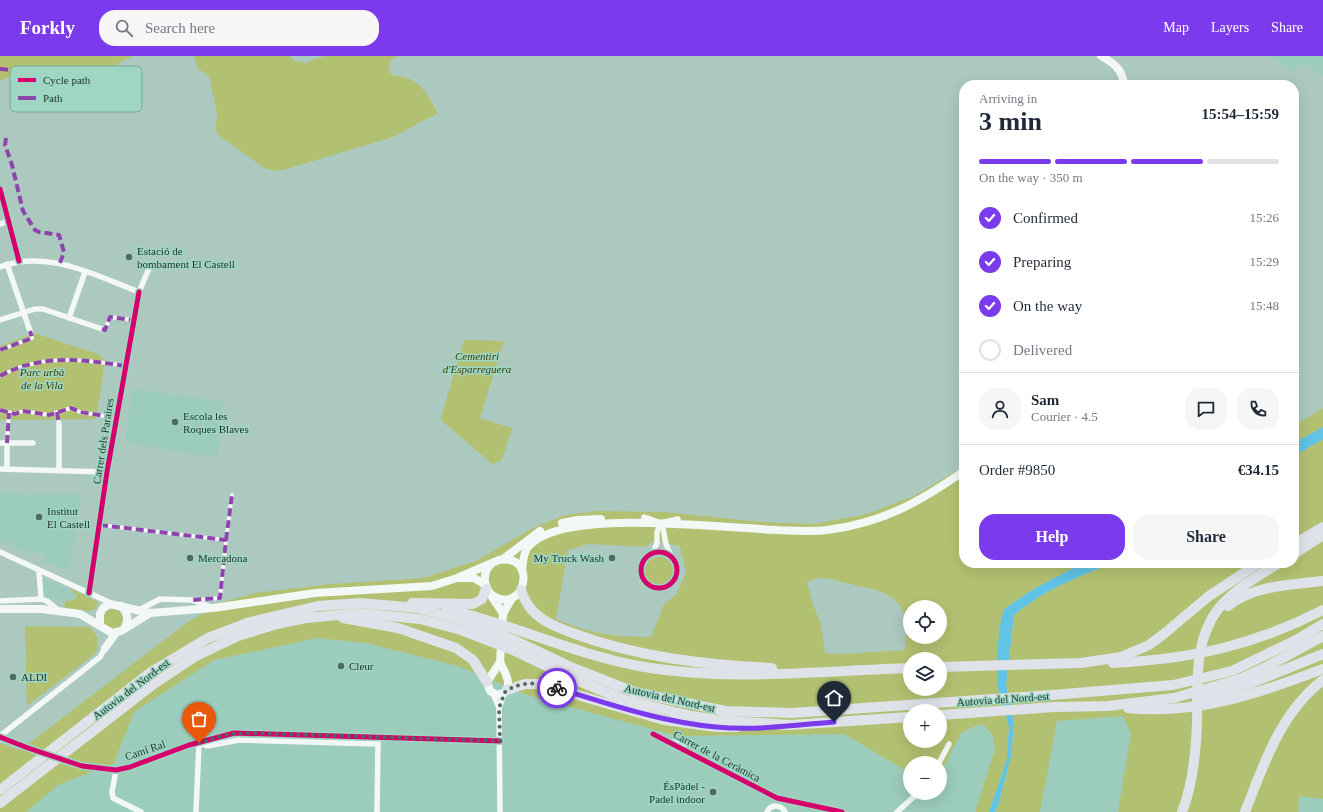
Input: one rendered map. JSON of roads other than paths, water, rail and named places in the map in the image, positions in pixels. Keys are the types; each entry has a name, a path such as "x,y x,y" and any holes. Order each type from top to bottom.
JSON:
{"highway":[{"path":"1299,541 1323,527"},
{"path":"1299,551 1323,535"},
{"path":"947,667 1081,662 1121,657 1149,645 1209,596 1251,568"},
{"path":"1182,812 1190,778 1196,734 1198,668 1206,632 1214,614 1231,595 1272,568"},
{"path":"1206,632 1224,609 1242,596 1263,589 1323,581"},
{"path":"403,605 416,602 473,604 482,599 488,589"},
{"path":"521,590 531,609 540,617 559,628 597,641 661,657 740,667 892,669"},
{"name":"Autovia del Nord-est","path":"0,790 151,672 208,638 265,617 318,606 360,603 403,605 418,608 465,621 502,635 573,668 634,692 725,711 792,713 1160,687 1213,677 1232,671 1267,655 1323,624"},
{"path":"418,608 444,609 467,614 542,640 608,659 639,666 679,671 770,675 903,668"},
{"path":"1081,662 1090,664 1144,662 1222,650 1266,636 1323,610"},
{"name":"Autovia del Nord-est","path":"0,803 155,683 196,656 238,636 277,624 306,618 359,613 401,617 438,623 461,630 513,650 569,677 625,700 717,720 789,726 903,718"},
{"path":"337,616 345,619 398,628 456,648 474,660 490,678"},
{"name":"Autovia del Nord-est","path":"947,714 1054,707 1108,706 1174,698 1240,679 1270,665 1323,636"},
{"path":"1140,702 1171,702 1221,693 1256,682 1323,654"},
{"path":"1108,706 1143,710 1165,710 1215,704 1266,691 1323,669"},
{"path":"1245,812 1272,747 1287,718 1300,700 1323,680"},
{"path":"506,691 525,684 539,684 664,720 717,728 789,726"}],"main road":[{"path":"1101,56 1117,67 1122,74 1123,80"},
{"path":"84,615 117,605 150,613 213,608 316,593 432,586 457,578 503,559 540,532 566,522 646,520 678,521 791,531 819,530 862,524 902,510 921,500 959,474"},
{"path":"500,662 490,678 489,689 493,694 499,695 506,691 509,684 500,662 502,618 512,598 521,590 524,578 522,570 524,557 528,547 537,540 557,530 590,525 646,520 661,523 678,521"},
{"path":"503,559 512,560 522,570"},
{"path":"491,564 485,572 488,589 502,618"},
{"path":"457,578 474,578 504,599 512,598"},
{"path":"117,605 126,611 128,617 124,628"},
{"path":"0,609 58,610 84,615 112,633 116,633"},
{"path":"102,609 99,616 105,648"},
{"path":"105,648 116,633 150,613"},
{"path":"490,678 500,674 506,677"}],"street":[{"path":"0,189 19,260"},
{"path":"0,224 8,221"},
{"path":"0,267 19,260 39,260 60,263 139,292"},
{"path":"0,350 32,338 7,264"},
{"name":"Carrer dels Paraires","path":"89,593 107,472 133,320 139,292 150,266"},
{"path":"69,318 85,272"},
{"path":"0,320 35,308 43,309 105,330 110,317 133,320"},
{"path":"0,376 24,365 58,359 125,366"},
{"path":"0,410 15,414 23,410 49,416 71,408 80,412 117,418"},
{"path":"7,469 9,412"},
{"path":"57,412 59,424 60,470"},
{"path":"0,443 33,443"},
{"path":"0,469 107,472"},
{"path":"139,610 160,599 192,600 220,598 232,495"},
{"path":"646,520 657,532"},
{"path":"666,533 678,521"},
{"path":"653,553 658,539 657,532 661,523"},
{"path":"661,523 666,533 666,544 677,565 674,580 665,586 654,587 644,579 642,568 646,558 653,553 662,552 671,556"},
{"path":"100,525 226,540"},
{"path":"0,552 117,605"},
{"path":"39,570 41,599"},
{"path":"89,593 98,599 102,609"},
{"path":"0,601 41,599 47,601 58,610"},
{"path":"192,600 213,608"},
{"path":"0,736 100,657 105,648"},
{"path":"499,708 506,691"},
{"path":"493,694 499,708 500,812"},
{"name":"Camí Ral","path":"0,736 28,748 82,766 116,770 130,767 222,735 241,733 500,741"},
{"name":"Carrer de la Ceràmica","path":"653,734 771,796 782,800 842,812"},
{"path":"378,737 378,812"},
{"name":"Camí Ral","path":"199,743 207,746 239,740 378,744"},
{"path":"196,812 199,743"},
{"path":"943,756 949,744"},
{"path":"116,770 112,792 113,798 141,812"},
{"path":"897,812 910,800"},
{"path":"767,812 770,808 778,806 785,812"}],"water":[{"path":"1323,427 1323,439 1299,453 1299,440"},
{"path":"1074,568 1101,568 1049,591 1025,606 1014,615 1006,684 1014,724 1011,756 998,806 995,812 989,812 1007,759 1009,727 997,685 1000,625 1004,609 1032,590"}],"place":[{"name":"Estació de bombament El Castell","path":"129,257"},
{"name":"Escola les Roques Blaves","path":"175,422"},
{"name":"Institut El Castell","path":"39,517"},
{"name":"Mercadona","path":"190,558"},
{"name":"My Truck Wash","path":"612,558"},
{"name":"Cleur","path":"341,666"},
{"name":"ALDI","path":"13,677"},
{"name":"ÉsPàdel - Padel indoor","path":"713,792"}],"park label":[{"name":"Cementiri d'Esparreguera","path":"477,362"},
{"name":"Parc urbà de la Vila","path":"42,378"}]}
